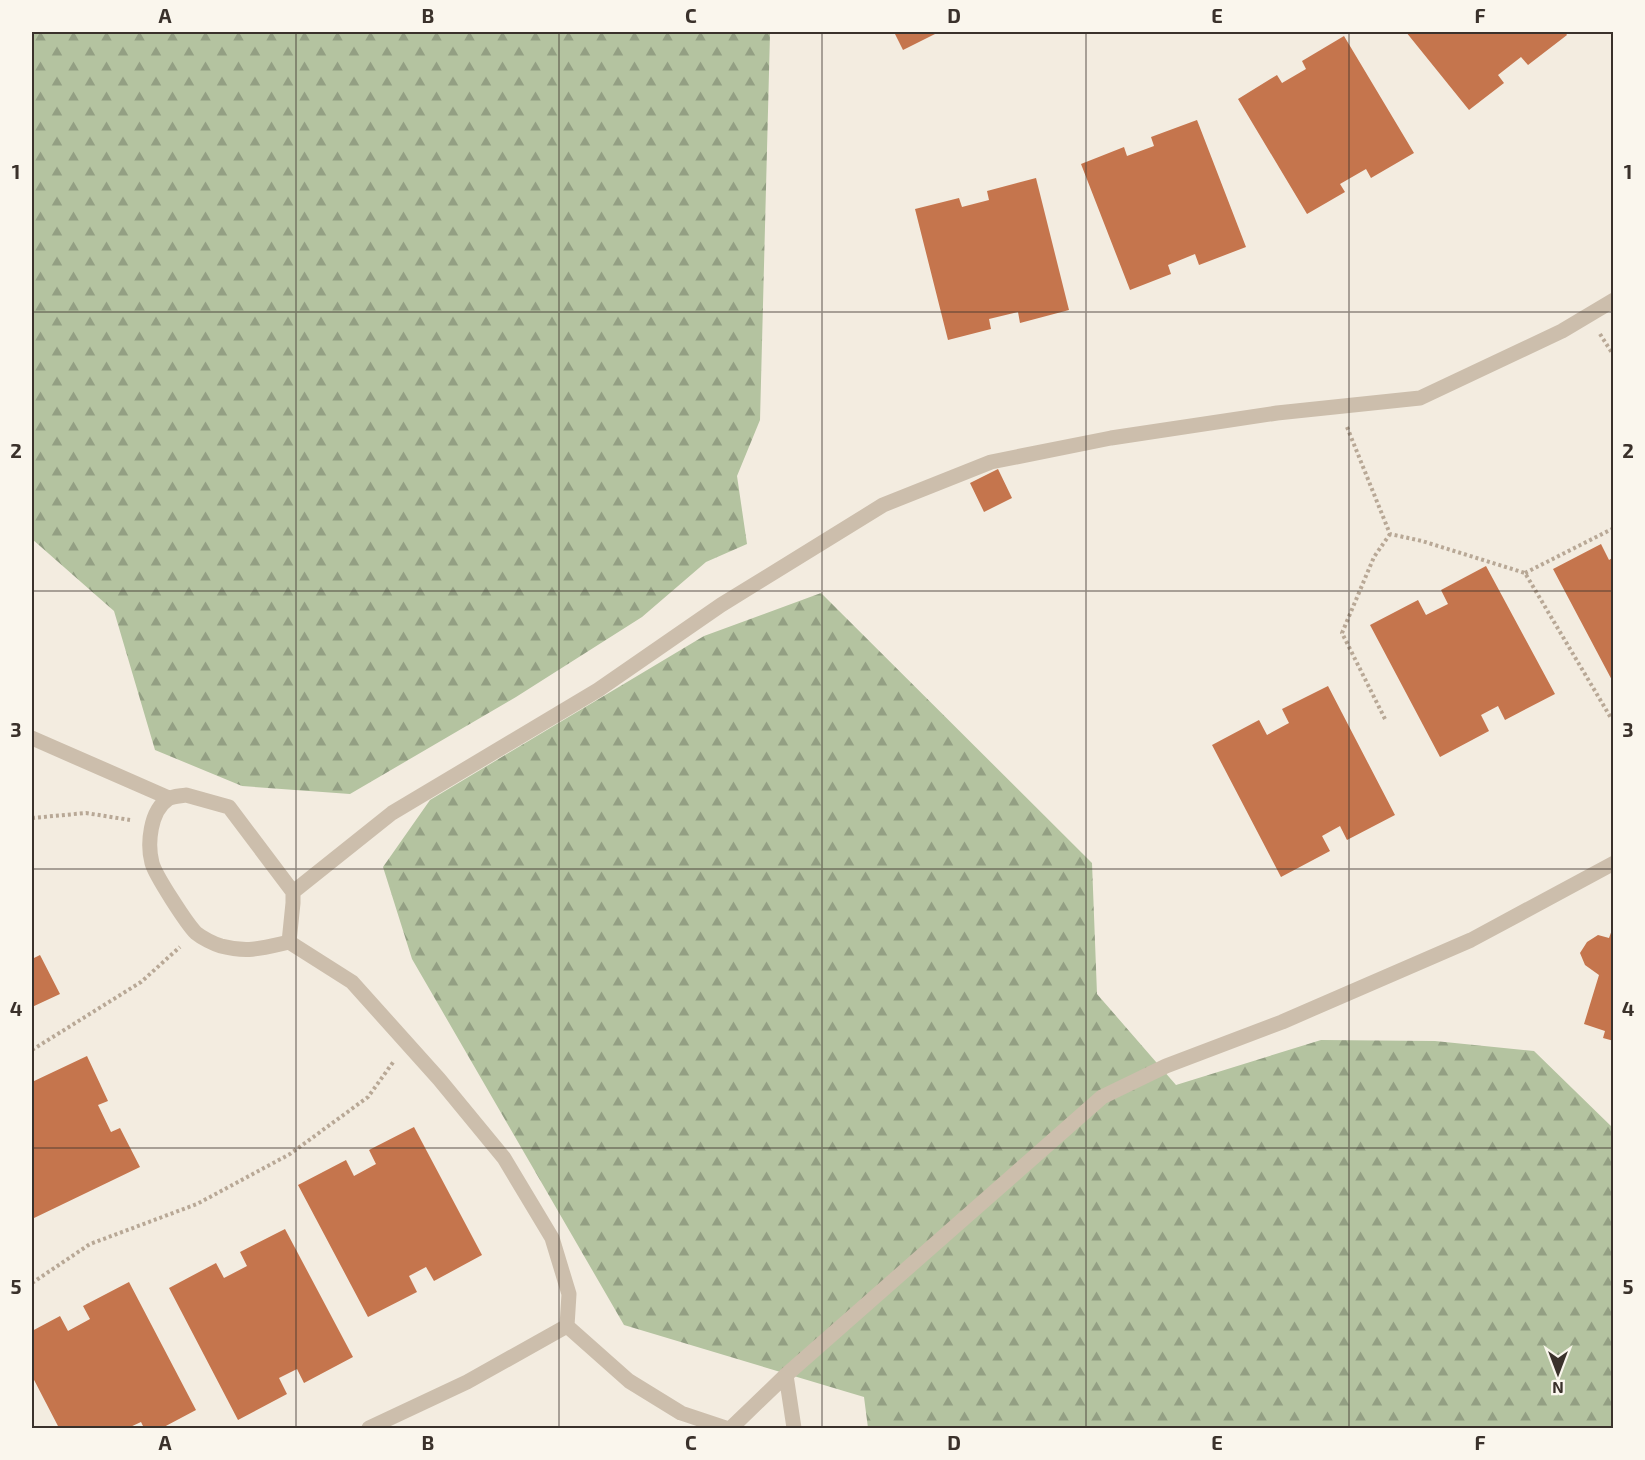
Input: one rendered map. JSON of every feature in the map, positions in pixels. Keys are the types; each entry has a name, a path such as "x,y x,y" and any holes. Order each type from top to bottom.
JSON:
{"lane":[{"path":"292,892 392,813 597,690 721,604 883,505 991,462 1111,438 1276,413 1420,398 1562,331 1614,300"},
{"path":"32,738 169,798 186,795 229,807 292,892 294,903 289,942"},
{"path":"169,798 159,808 152,824 150,850 152,864 167,892 196,933 219,945 248,951 289,942 352,982 504,1158 552,1239 569,1294 567,1326"},
{"path":"731,1428 786,1375 1102,1097 1166,1066 1282,1022 1471,940 1614,863"},
{"path":"369,1428 467,1382 567,1326"},
{"path":"567,1326 629,1381 681,1413 726,1428"},
{"path":"786,1375 794,1428"}],"path":[{"path":"1339,407 1390,534"},
{"path":"1525,573 1614,528"},
{"path":"1390,534 1422,541 1525,573 1611,718 1614,718"},
{"path":"1385,719 1342,633 1374,557 1390,534"},
{"path":"32,818 86,813 152,824"},
{"path":"32,1050 141,982 196,933"},
{"path":"32,1283 90,1244 197,1204 290,1154 368,1097 407,1044"}],"green space":[{"path":"32,32 769,32 760,420 737,476 747,544 706,562 642,617 516,697 350,794 242,786 155,750 114,611 32,539"},
{"path":"821,593 1092,863 1097,994 1176,1085 1321,1040 1435,1041 1534,1051 1613,1128 1613,1428 868,1428 864,1397 624,1325 412,959 383,867 430,800 704,636"}],"building":[{"path":"894,32 939,32 903,50"},
{"path":"1406,32 1565,32 1567,35 1528,65 1521,57 1498,75 1504,83 1469,110"},
{"path":"1344,36 1414,153 1371,178 1366,169 1340,184 1345,192 1307,214 1238,99 1277,75 1282,83 1306,69 1302,61"},
{"path":"1197,120 1246,247 1199,265 1195,254 1168,265 1171,274 1130,290 1081,164 1124,147 1127,156 1154,146 1151,137"},
{"path":"1036,178 1069,310 1020,323 1018,312 989,319 991,329 948,340 915,209 959,198 962,207 989,200 987,191"},
{"path":"998,469 1012,498 984,512 970,483"},
{"path":"1601,544 1609,560 1614,557 1614,684 1553,569"},
{"path":"1486,566 1555,694 1505,720 1498,706 1481,715 1489,731 1440,757 1370,625 1418,600 1426,615 1448,604 1441,590"},
{"path":"1328,686 1395,815 1347,840 1340,826 1322,836 1330,851 1281,877 1212,745 1259,720 1267,735 1289,723 1282,709"},
{"path":"1613,927 1614,1041 1603,1038 1605,1031 1584,1024 1599,975 1585,965 1580,953 1587,942 1598,935 1609,938"},
{"path":"40,955 60,994 32,1007 32,959"},
{"path":"87,1056 108,1101 98,1105 111,1132 120,1128 140,1167 32,1219 32,1082"},
{"path":"414,1127 482,1255 434,1281 426,1267 409,1276 417,1292 368,1317 298,1185 346,1160 354,1176 376,1164 369,1150"},
{"path":"285,1229 353,1357 304,1383 297,1369 279,1378 287,1394 238,1420 169,1288 216,1263 224,1278 247,1266 240,1252"},
{"path":"129,1282 196,1410 162,1428 144,1428 141,1422 128,1428 59,1428 32,1376 32,1331 60,1316 68,1331 90,1319 83,1306"}]}
